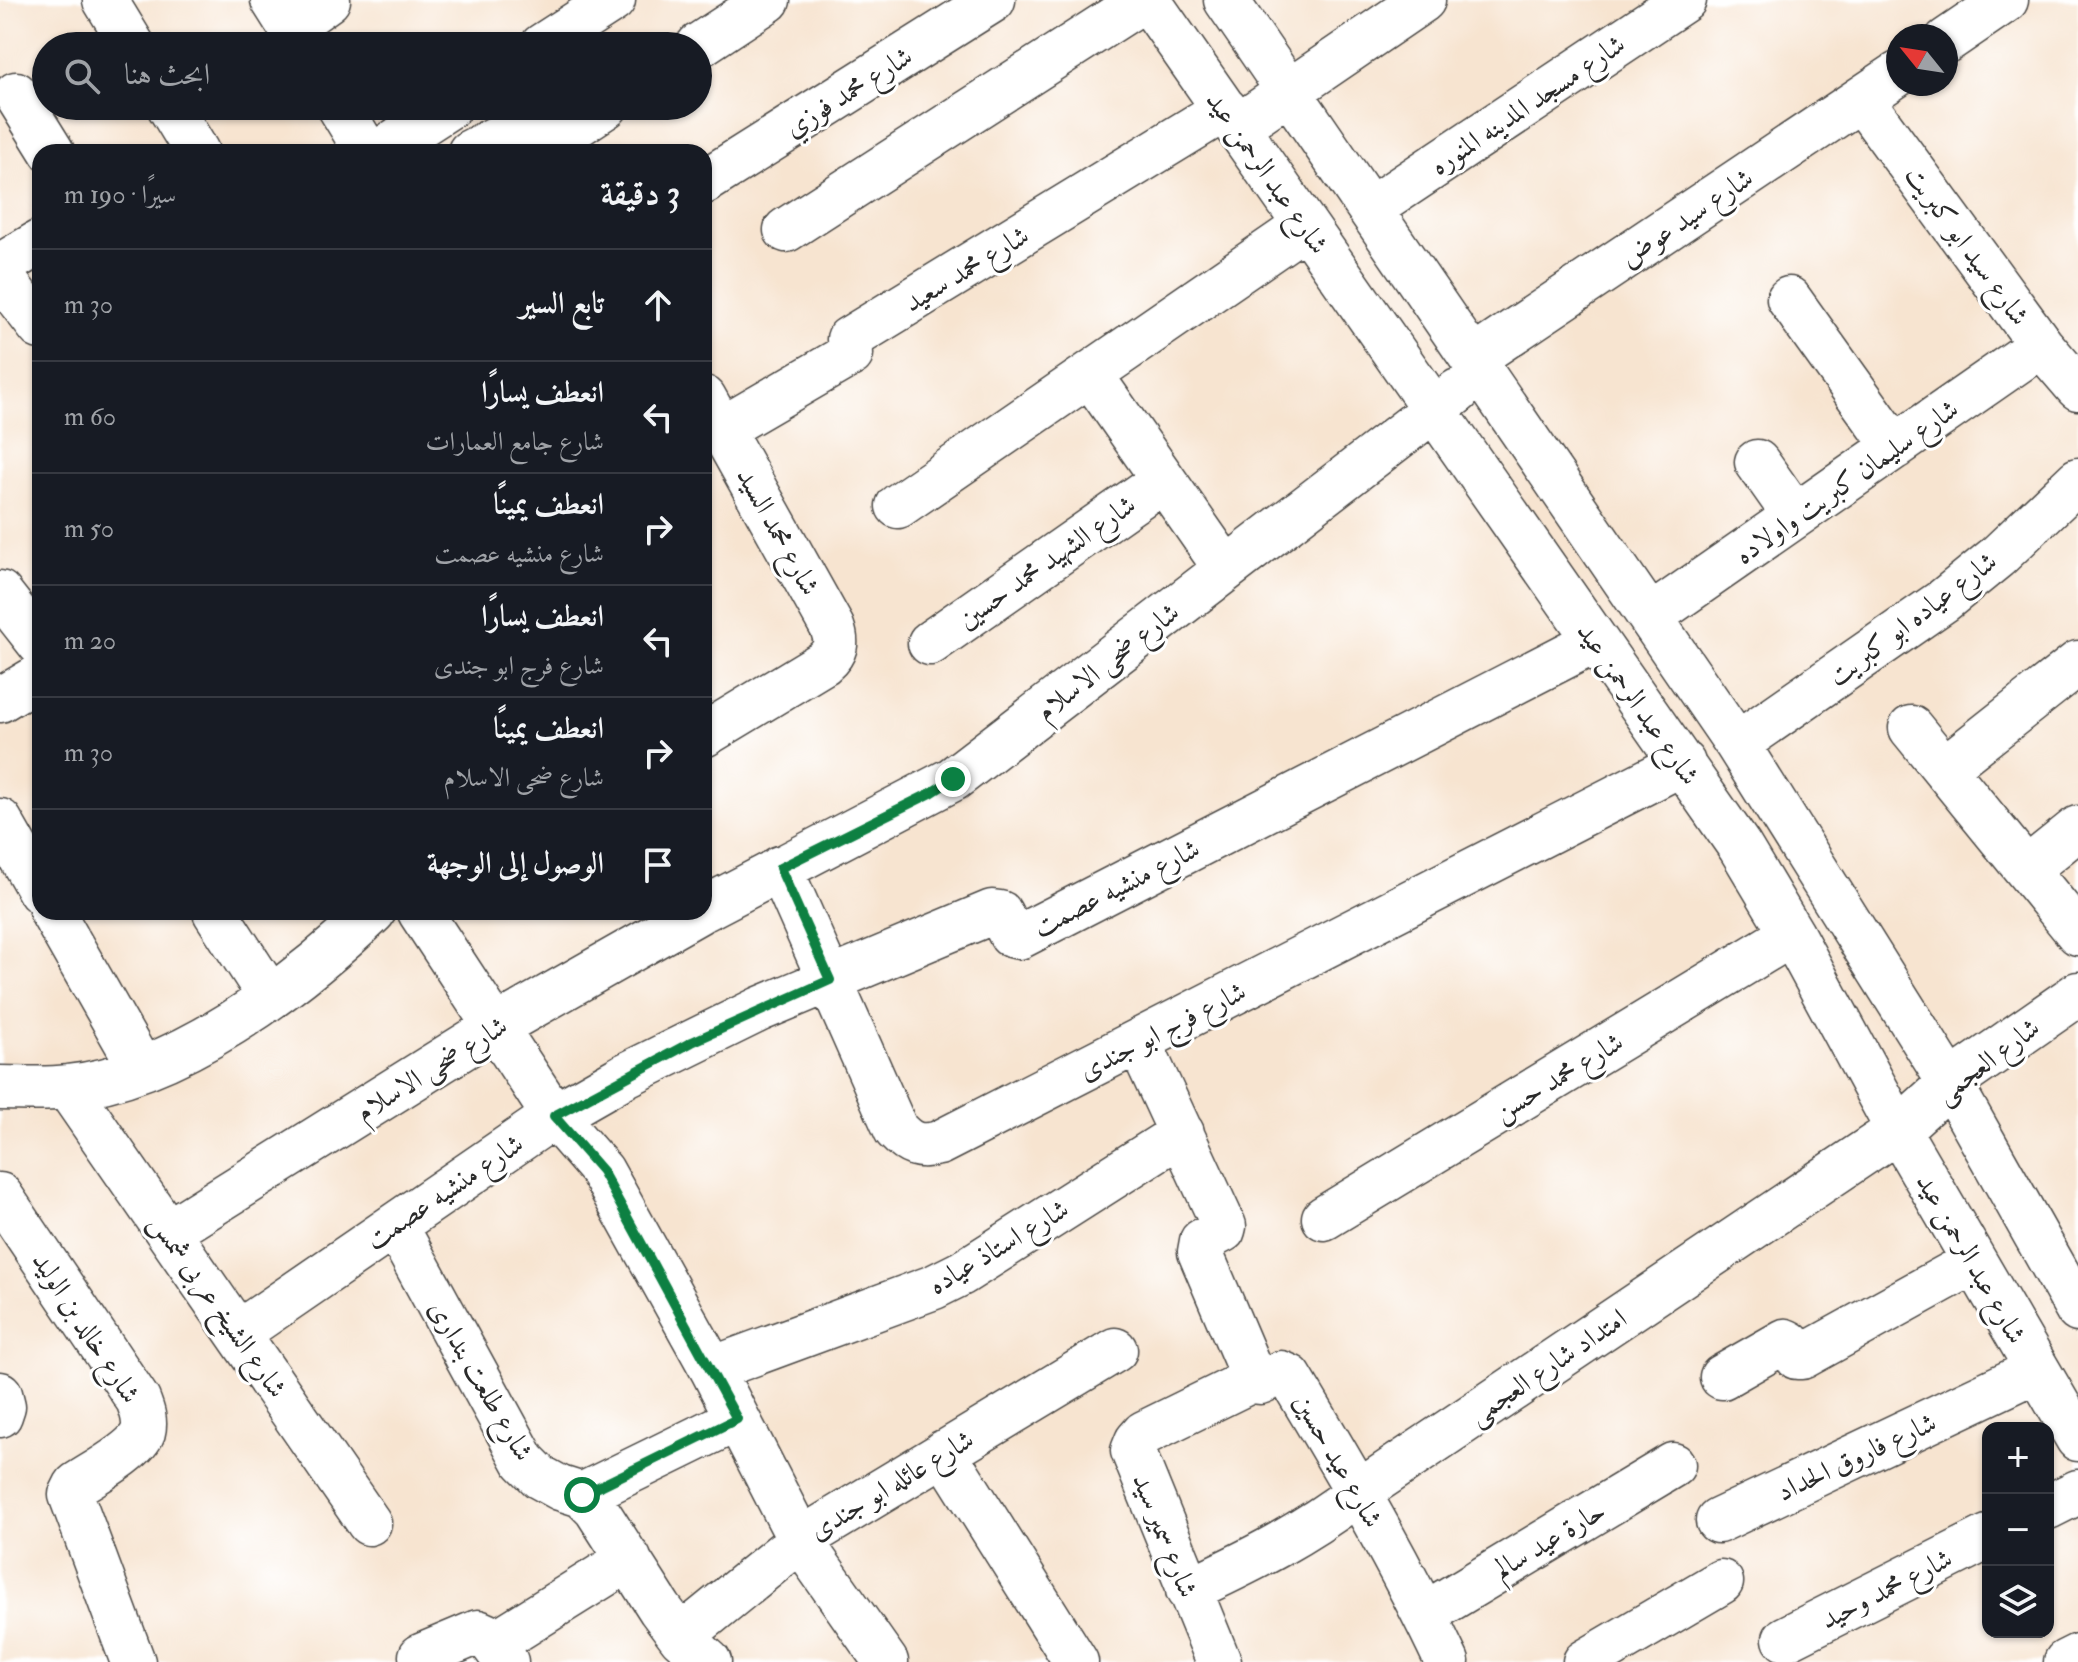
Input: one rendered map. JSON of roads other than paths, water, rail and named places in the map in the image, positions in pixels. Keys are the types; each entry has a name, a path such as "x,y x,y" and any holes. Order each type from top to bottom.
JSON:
{"street":[{"path":"105,0 124,32"},
{"path":"288,24 328,0"},
{"path":"564,32 613,0"},
{"path":"712,37 768,0"},
{"name":"شارع محمد فوزي","path":"712,177 993,0"},
{"name":"شارع عبد الرحمن عيد","path":"1226,0 1737,744 1950,1083 2078,1310"},
{"path":"1231,118 1289,92 1423,0"},
{"name":"شارع مسجد المدينه المنوره","path":"1370,209 1684,0"},
{"path":"1958,33 2006,0"},
{"path":"786,230 1157,4"},
{"name":"شارع عبد الرحمن عيد","path":"1157,4 1305,226 1740,847 1792,934 1898,1130 2078,1439"},
{"name":"شارع سيد عوض","path":"1479,365 1886,82"},
{"path":"16,94 32,120"},
{"name":"شارع سيد ابو كبريت","path":"1861,99 2041,345 2078,388"},
{"name":"شارع محمد سعيد","path":"713,414 851,354 849,339 1231,118"},
{"path":"32,120 47,144"},
{"path":"178,120 192,144"},
{"path":"348,120 362,144"},
{"path":"391,144 428,120"},
{"path":"560,144 589,120"},
{"path":"485,144 528,122 537,124 547,142 555,144"},
{"path":"898,506 1305,226"},
{"path":"0,266 32,247"},
{"path":"0,275 32,317"},
{"path":"1789,299 1895,447"},
{"name":"شارع سليمان كبريت واولاده","path":"1650,617 2041,345"},
{"name":"شارع ضحى الاسلام","path":"712,905 953,779 1434,410 1479,365"},
{"path":"1090,374 1226,569"},
{"name":"شارع محمد السيد","path":"712,725 823,663 833,654 837,640 713,414"},
{"path":"1757,462 1795,516"},
{"name":"شارع الشهيد محمد حسين","path":"930,643 1163,480"},
{"name":"شارع عياده ابو كبريت","path":"1737,744 1943,601 1997,557 2078,480"},
{"path":"0,593 32,634"},
{"name":"شارع منشيه عصمت","path":"238,1333 554,1116 692,1042 992,912 1000,913 1011,935 1019,937 1595,641"},
{"path":"1945,768 2078,663"},
{"path":"0,700 32,681"},
{"path":"1911,728 2078,933"},
{"name":"شارع فرج ابو جندى","path":"780,868 896,1130 907,1142 923,1147 939,1143 1139,1042 1683,763"},
{"path":"0,821 32,877"},
{"path":"2027,869 2078,828"},
{"path":"57,920 141,1068"},
{"path":"220,920 270,997"},
{"path":"0,1088 68,1088 141,1068 208,1038 270,997 328,953 364,920"},
{"path":"425,920 554,1116 602,1171 712,1369 800,1540 886,1662"},
{"name":"شارع ضحى الاسلام","path":"168,1232 494,1028 684,920"},
{"name":"شارع محمد حسن","path":"1324,1218 1792,934"},
{"name":"شارع العجمى","path":"1898,1130 1950,1083 2077,996"},
{"name":"شارع عيد حسين","path":"1139,1042 1224,1226 1223,1230 1202,1241 1200,1252 1254,1379 1258,1383 1281,1373 1288,1375 1359,1492 1425,1614 1447,1662"},
{"name":"شارع الشيخ عربى شمس","path":"68,1088 369,1523"},
{"name":"امتداد شارع العجمى","path":"1188,1590 1288,1541 1898,1130"},
{"name":"شارع استاذ عياده","path":"712,1369 948,1280 1182,1133"},
{"name":"شارع خالد بن الوليد","path":"0,1195 138,1400 144,1415 143,1431 135,1445 76,1485 71,1495 123,1658"},
{"name":"شارع طلعت بندارى","path":"395,1225 524,1461 540,1477 582,1495 596,1509 690,1653"},
{"path":"1722,1377 1785,1341 1797,1357 1802,1357 1974,1262"},
{"name":"شارع عائله ابو جندى","path":"690,1653 800,1540 1115,1350"},
{"name":"شارع فاروق الحداد","path":"1718,1521 2037,1370"},
{"name":"شارع سمير سيد","path":"1219,1662 1133,1451 1144,1433 1254,1379"},
{"path":"0,1394 3,1406 0,1415"},
{"path":"582,1495 737,1419"},
{"path":"944,1452 1076,1662"},
{"name":"حارة عيد سالم","path":"1425,1614 1673,1465"},
{"path":"2054,1504 2078,1492"},
{"name":"شارع محمد وحيد","path":"1785,1639 1982,1540"},
{"path":"421,1656 478,1632 484,1634 500,1653 629,1559"},
{"path":"1585,1662 1721,1582"},
{"path":"2066,1662 2078,1656"}]}
